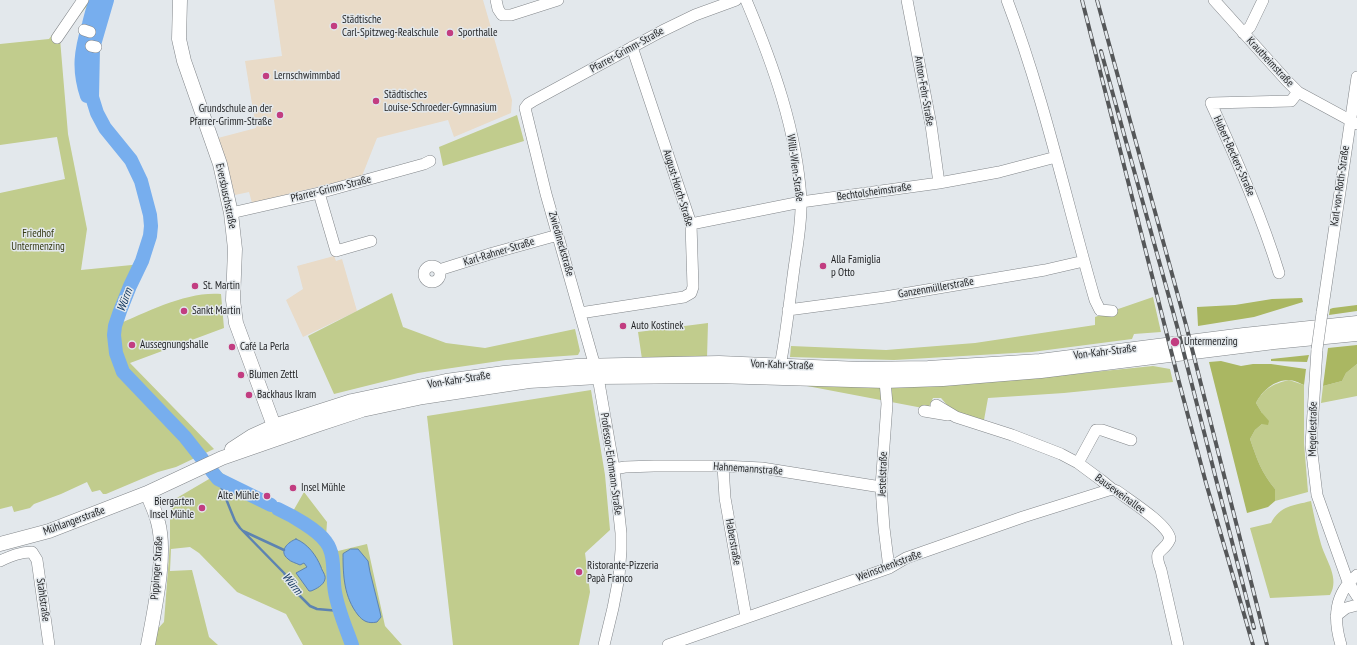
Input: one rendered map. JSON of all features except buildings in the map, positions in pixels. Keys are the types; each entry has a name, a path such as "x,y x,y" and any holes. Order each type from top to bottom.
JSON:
{"main road":[{"name":"Eversbuschstraße","path":"180,0 179,39 184,61 220,164 231,214 235,249 233,300 236,321 276,432"},
{"name":"Von-Kahr-Straße","path":"147,493 276,432 413,399 596,371 719,363 860,369 928,368 1040,360 1357,323"},
{"name":"Von-Kahr-Straße","path":"596,371 885,381 944,379 1041,371 1274,342 1357,334"},
{"name":"Mühlangerstraße","path":"0,544 49,531 147,493"},
{"name":"Pippinger Straße","path":"147,493 158,523 161,546 158,580 148,645"}],"street":[{"path":"57,38 83,0"},
{"path":"496,0 498,9 502,15 511,15 558,0"},
{"name":"Pfarrer-Grimm-Straße","path":"525,111 526,105 533,100 632,47 688,18 736,0"},
{"name":"Willi-Wien-Straße","path":"746,0 779,86 793,142 801,202 799,230 780,366"},
{"name":"Anton-Fehr-Straße","path":"907,0 931,125 939,183"},
{"path":"1008,0 1022,39 1095,300 1100,310 1112,311"},
{"name":"Krautheimstraße","path":"1214,0 1298,92 1353,122"},
{"path":"1243,33 1250,27 1263,0"},
{"name":"August-Horch-Straße","path":"580,313 684,298 691,293 693,287 691,224 632,47"},
{"name":"Karl-von-Roth-Straße","path":"1324,295 1353,122 1357,77"},
{"name":"Hubert-Beckers-Straße","path":"1279,273 1271,246 1249,188 1210,103 1291,101 1298,92"},
{"name":"Zwiedineckstraße","path":"525,111 596,371"},
{"name":"Bechtolsheimstraße","path":"691,224 801,202 939,183 999,172 1056,157"},
{"name":"Pfarrer-Grimm-Straße","path":"231,214 319,193 416,167 430,160"},
{"path":"319,193 336,251 371,241"},
{"name":"Karl-Rahner-Straße","path":"439,270 558,235"},
{"name":"Ganzenmüllerstraße","path":"788,310 885,297 1045,270 1084,261"},
{"name":"Megerlestraße","path":"1324,295 1317,349 1311,445 1317,495 1353,578 1357,596"},
{"name":"Professor-Eichmann-Straße","path":"596,371 614,469 621,533 618,577 613,608 604,645"},
{"name":"Jestelstraße","path":"885,381 888,404 881,487 889,568"},
{"name":"Bauseweinallee","path":"936,406 956,417"},
{"name":"Bauseweinallee","path":"924,412 956,417 1061,454 1078,463 1112,490 1117,491 1168,531 1170,535 1169,542 1158,552 1156,559 1161,570 1178,645"},
{"path":"1078,463 1096,430 1102,430 1131,440"},
{"name":"Hahnemannstraße","path":"614,469 654,466 723,466 762,468 881,487"},
{"name":"Haberstraße","path":"723,466 726,498 746,617"},
{"name":"Weinschenkstraße","path":"668,645 889,568 906,558 1016,520 1112,490"},
{"name":"Stahlstraße","path":"0,561 26,552 32,552 35,555 37,560 49,645"},
{"path":"1341,645 1336,630 1338,602 1353,578"},
{"path":"1336,616 1346,608 1357,605"}],"shaded area":[{"path":"274,0 483,0 512,100 511,113 454,137 448,120 377,138 362,176 252,203 249,192 235,195 218,138 256,128 245,61 282,56"},
{"path":"334,256 336,261 342,259 357,311 303,337 286,300 303,289 297,266"}],"green space":[{"name":"Friedhof Untermenzing","path":"78,0 92,0 60,39 68,134 87,229 81,270 142,264 116,325 181,299 208,294 221,294 224,328 130,363 214,449 176,467 158,472 106,494 103,494 100,490 92,492 87,482 34,504 30,508 14,512 12,506 0,509 0,193 65,179 57,137 0,145 0,44 49,39"},
{"path":"517,115 524,141 443,166 439,147"},
{"path":"392,293 403,327 446,343 485,348 575,329 580,351 578,355 506,360 418,373 334,394 308,336"},
{"path":"1153,297 1161,332 1134,334 1132,339 1032,352 894,360 790,357 791,346 886,350 975,343 1095,325 1095,317"},
{"path":"1302,298 1303,302 1254,317 1198,326 1197,307 1235,305 1272,299"},
{"path":"1357,305 1357,311 1329,315 1330,309"},
{"path":"708,323 707,358 642,359 638,332"},
{"path":"1357,345 1357,364 1346,373 1342,381 1323,386 1328,348"},
{"path":"1309,355 1307,362 1271,361 1271,359"},
{"path":"1221,361 1241,366 1271,364 1306,369 1304,385 1291,380 1278,382 1265,390 1256,403 1269,421 1268,425 1262,424 1255,430 1250,439 1263,471 1275,489 1275,501 1268,507 1247,513 1209,362"},
{"path":"1357,364 1357,396 1321,403 1323,386 1342,381 1346,373"},
{"path":"1153,366 1170,369 1173,382 1064,393 988,398 984,420 954,413 941,398 933,398 928,409 807,386 931,386"},
{"path":"1289,380 1304,385 1304,443 1308,492 1275,501 1275,489 1270,483 1257,459 1250,439 1255,430 1262,424 1262,413 1256,403 1259,398 1270,387"},
{"path":"591,390 605,475 610,530 585,553 590,592 579,645 453,645 427,416"},
{"path":"221,472 243,490 292,513 304,492 327,522 326,537 338,551 367,544 385,626 402,645 303,645 286,614 237,592 199,553 190,547 171,549 170,571 192,570 209,637 218,645 152,645 154,633 164,622 170,543 170,511 173,502 175,499"},
{"path":"1311,501 1321,544 1333,576 1333,589 1330,595 1270,598 1250,528 1271,523 1283,509"}],"water":[{"path":"296,539 311,550 317,558 325,576 325,579 321,585 311,591 309,591 296,573 307,567 304,563 300,565 291,561 285,556 284,553 285,547"},
{"path":"351,549 358,549 368,561 381,617 374,623 368,622 360,617 353,608 347,594 343,570 343,554"}],"waterway":[{"name":"Würm","path":"87,96 82,77 82,52 96,0"},
{"name":"Würm","path":"107,0 93,48 92,97 97,113 105,128 131,160 141,181 150,215 151,226 150,236 142,261 130,286 115,326 114,335 116,353 123,372 185,437 218,479 271,505"},
{"name":"Würm","path":"218,479 235,521 284,573 298,594 310,606 317,609 340,611"},
{"name":"Würm","path":"278,509 311,528 322,537 329,547 332,559 336,599 352,645"},
{"path":"243,531 284,550"}],"railway":[{"path":"1082,0 1179,382 1206,483 1253,645"},
{"path":"1097,0 1186,325 1267,645"},
{"path":"1101,51 1177,326 1254,628"}],"place":[{"name":"Städtische Carl-Spitzweg-Realschule","path":"334,26"},
{"name":"Sporthalle","path":"450,33"},
{"name":"Lernschwimmbad","path":"266,76"},
{"name":"Städtisches Louise-Schroeder-Gymnasium","path":"376,101"},
{"name":"Grundschule an der Pfarrer-Grimm-Straße","path":"280,115"},
{"name":"Alla Famiglia p Otto","path":"823,266"},
{"name":"St. Martin","path":"195,286"},
{"name":"Sankt Martin","path":"184,311"},
{"name":"Auto Kostinek","path":"623,326"},
{"name":"Untermenzing","path":"1175,342"},
{"name":"Aussegnungshalle","path":"132,345"},
{"name":"Café La Perla","path":"232,347"},
{"name":"Blumen Zettl","path":"241,375"},
{"name":"Backhaus Ikram","path":"249,395"},
{"name":"Insel Mühle","path":"293,488"},
{"name":"Alte Mühle","path":"267,496"},
{"name":"Biergarten Insel Mühle","path":"202,508"},
{"name":"Ristorante-Pizzeria Papà Franco","path":"579,572"}]}
